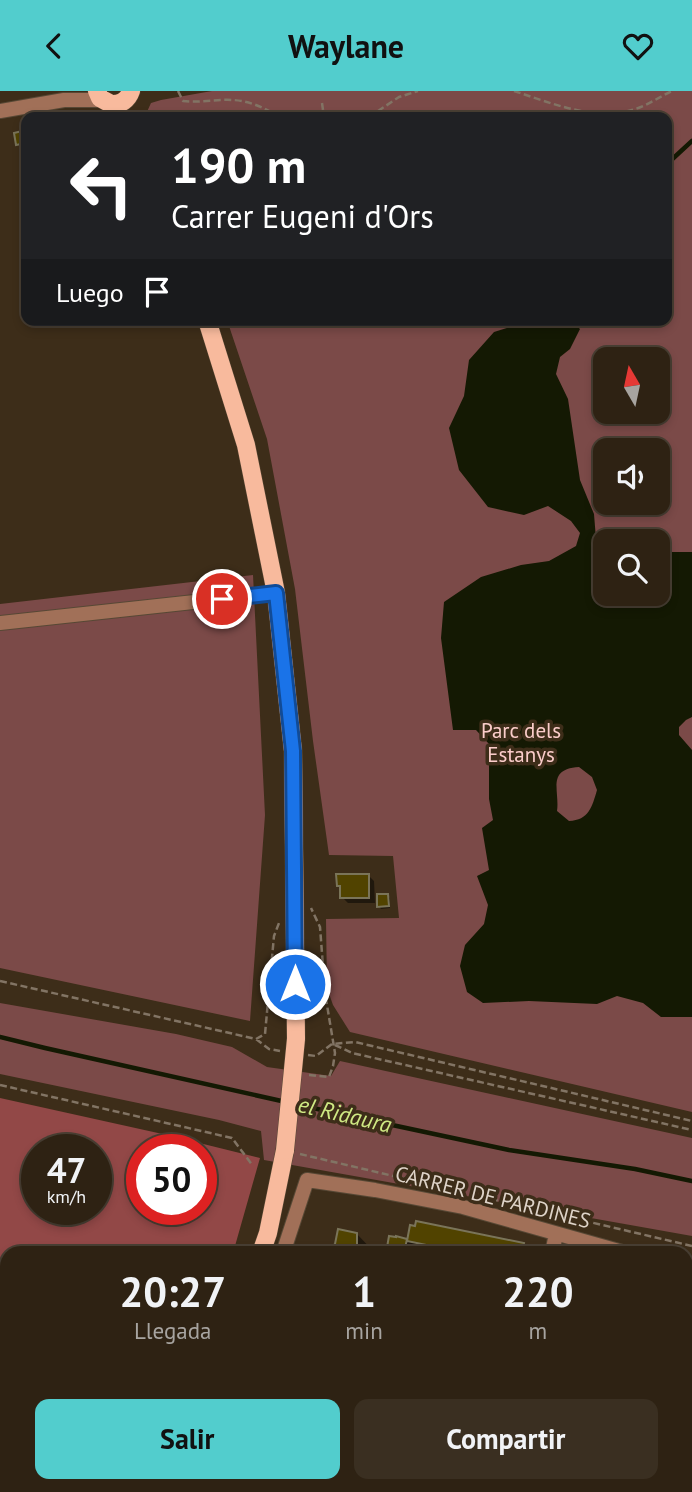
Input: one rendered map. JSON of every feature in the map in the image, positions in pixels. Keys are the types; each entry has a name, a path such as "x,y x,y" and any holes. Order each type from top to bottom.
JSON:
{"main road":[{"path":"208,326 246,445 276,593 293,751 296,1039 285,1150 263,1246"}],"street":[{"path":"64,100 81,91"},
{"path":"0,111 64,100 120,101"},
{"path":"0,623 276,593"},
{"name":"CARRER DE PARDINES","path":"286,1246 307,1180 463,1207 600,1246"},
{"path":"553,1246 555,1234"}],"path":[{"path":"178,91 183,101 233,100 247,102 271,112"},
{"path":"376,112 399,97 418,91"},
{"path":"514,91 587,112"},
{"path":"623,112 633,110 672,91"},
{"path":"322,103 323,112"},
{"path":"0,981 256,1039"},
{"path":"332,1044 355,1042 692,1121"},
{"path":"302,1075 329,1077 335,1053 332,1044"},
{"path":"332,1044 352,1053 692,1130"},
{"path":"0,1085 232,1138 253,1166"},
{"path":"317,1159 450,1190"},
{"path":"490,1199 692,1245"}],"green space":[{"name":"Parc dels Estanys","path":"212,91 692,91 692,1112 350,1032 333,1005 327,988 326,919 399,918 393,856 329,855 295,589 267,439 229,326 672,326 672,112 147,112 151,103"},
{"path":"253,575 265,815 250,1021 0,968 0,604"},
{"path":"0,1003 176,1034 232,1047 267,1067 331,1076 340,1061 692,1138 692,1236 264,1160 261,1131 0,1074"}],"shaded area":[{"path":"513,326 577,326 580,329 570,349 560,357 556,374 568,399 580,480 594,515 593,606 670,606 670,552 692,552 692,717 679,727 679,735 692,750 692,1017 661,1017 643,1003 617,996 597,1004 529,1001 483,1003 467,992 460,966 465,945 484,924 488,905 477,876 489,870 482,828 493,820 489,799 489,744 476,730 453,730 441,638 444,602 481,577 521,565 549,561 576,546 580,533 571,521 548,506 524,515 488,507 459,470 449,428 464,396 469,360 494,332","holes":["579,767 592,777 597,790 591,807 581,818 569,821 557,811 557,782 562,772"]},
{"path":"0,1098 162,1134 126,1134 126,1225 217,1225 217,1147 260,1158 235,1246 0,1246"}],"building":[{"path":"21,131 21,144 16,145 14,133"},
{"path":"336,874 369,874 369,898 340,898"},
{"path":"377,894 388,894 389,906 377,907"},
{"path":"416,1221 524,1243 523,1246 431,1246 407,1241 410,1225 415,1226"},
{"path":"338,1229 357,1233 355,1246 332,1246"},
{"path":"389,1236 407,1239 406,1246 387,1246"}],"waterway":[{"path":"672,159 692,141"},
{"name":"el Ridaura","path":"0,1037 286,1102"},
{"name":"el Ridaura","path":"294,1104 509,1150 635,1169 692,1181"}],"route":[{"path":"222,599 276,593 293,751 295,984"}]}
